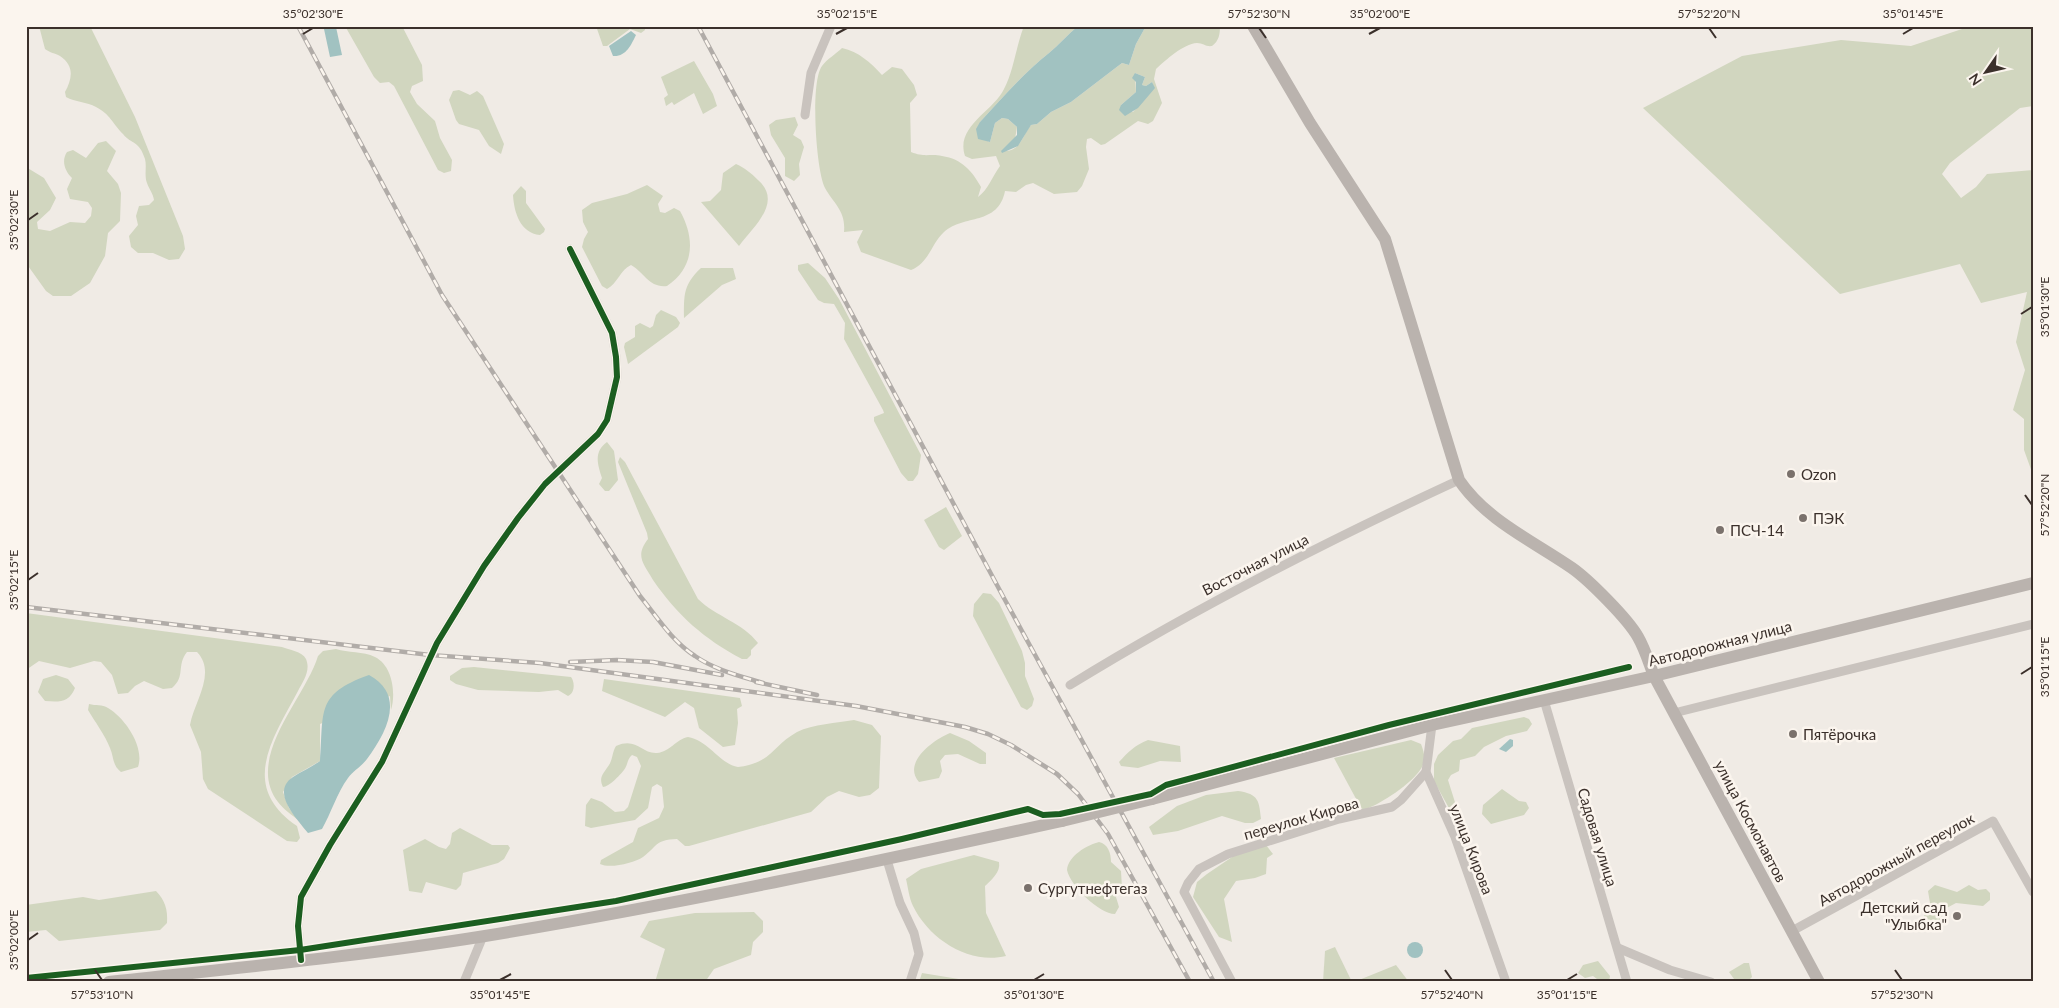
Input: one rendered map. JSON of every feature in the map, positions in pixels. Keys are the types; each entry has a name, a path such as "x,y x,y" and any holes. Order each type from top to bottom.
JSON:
{"main road":[{"path":"1253,26 1310,123 1384,239 1458,480"},
{"name":"улица Космонавтов","path":"1458,480 1478,503 1507,526 1574,570 1610,604 1638,636 1654,676 1819,982"},
{"name":"Автодорожная улица","path":"110,982 302,960 483,936 694,900 887,860 1062,821 1432,725 1654,676 2033,583"}],"street":[{"path":"805,115 811,73 831,26"},
{"path":"302,960 298,926 301,897 330,845 382,762 437,643 484,566 518,518 545,484 598,434 607,420 615,394 617,377 612,334 570,249"},
{"name":"Восточная улица","path":"1070,685 1149,636 1229,592 1458,480"},
{"path":"1674,713 2033,624"},
{"name":"Садовая улица","path":"1544,700 1627,982"},
{"path":"1426,772 1432,725"},
{"name":"переулок Кирова","path":"1232,982 1184,892 1188,883 1199,869 1228,854 1340,819 1392,807 1401,800 1426,772"},
{"name":"улица Кирова","path":"1426,772 1455,837 1506,982"},
{"name":"Автодорожный переулок","path":"1792,931 1993,821 2033,892"},
{"path":"887,860 900,903 914,933 919,954 910,982"},
{"path":"464,982 483,936"},
{"path":"1618,948 1670,970 1711,982"}],"green space":[{"path":"39,26 90,26 135,117 183,236 185,249 179,259 169,260 153,253 138,253 131,247 129,236 138,225 136,216 139,206 149,205 154,200 146,180 146,162 143,153 101,110 92,105 66,97 65,92 71,73 70,68 60,56 45,49"},
{"path":"345,26 402,26 422,65 423,81 412,86 410,92 417,104 435,121 440,138 452,160 451,171 444,173 438,170 394,86 389,82 380,83 374,77"},
{"path":"596,26 645,26 645,30 641,33 630,29 607,46 603,46"},
{"path":"1024,26 1078,26 1022,77 980,122 985,140 990,142 995,123 1002,118 1008,119 1017,127 1015,139 1006,147 1006,151 1018,145 1031,125 1037,124 1051,112 1071,102 1122,63 1129,65 1136,44 1146,26 1220,26 1219,37 1212,46 1197,43 1186,46 1156,69 1154,79 1162,103 1153,121 1148,124 1138,121 1105,144 1101,145 1091,138 1087,139 1086,147 1089,169 1082,186 1077,192 1054,194 1033,183 1026,185 1016,192 1005,191 1001,202 995,210 988,215 961,223 944,232 922,263 911,270 861,252 857,242 863,230 844,232 843,219 839,208 825,188 822,179 817,146 815,107 818,75 822,66 842,48 864,58 882,75 892,67 902,69 914,85 917,95 910,103 911,152 920,155 938,155 961,163 970,171 981,187 978,197 987,187 1000,166 996,156 972,159 965,156 963,145 965,136 970,127 992,105 1004,89","holes":["1135,73 1145,77 1142,85 1146,86 1152,82 1154,88 1133,112 1121,105 1136,92"]},
{"path":"1971,26 2033,26 2033,106 2020,108 1950,163 1942,174 1961,198 1976,187 1987,174 2033,170 2033,475 2024,450 2024,419 2013,410 2025,370 2016,342 2027,292 1981,303 1960,264 1840,294 1643,108 1742,56 1841,40 1911,46"},
{"path":"694,61 713,94 717,106 703,114 694,93 674,105 672,102 666,106 664,98 668,95 661,77"},
{"path":"459,90 470,95 477,91 483,96 504,144 501,154 489,146 479,130 459,124 456,120 449,100 453,91"},
{"path":"795,117 798,125 793,135 801,140 804,147 799,164 800,175 794,181 785,176 785,158 771,135 769,125 776,120"},
{"path":"106,141 116,151 107,171 118,184 121,193 120,221 108,233 105,256 90,283 71,296 53,296 46,291 26,263 26,167 44,178 56,198 50,210 37,222 38,229 50,231 70,222 85,223 91,216 92,208 88,202 70,199 67,189 72,178 66,169 65,155 73,150 86,158 98,143"},
{"path":"736,164 758,180 765,188 768,197 764,214 739,246 701,202 710,201 721,190 723,173"},
{"path":"647,185 663,196 658,204 660,212 665,213 674,208 680,211 685,221 690,242 690,252 687,261 683,270 667,286 656,285 631,265 607,289 602,286 582,247 588,232 583,222 582,210 592,203 627,194"},
{"path":"521,186 526,191 526,203 545,229 540,235 527,230 519,221 513,195"},
{"path":"808,263 825,278 839,299 921,455 918,474 913,481 908,481 901,473 874,421 874,417 884,413 844,339 845,323 834,304 818,300 798,270 798,265"},
{"path":"701,268 733,268 736,279 722,285 684,318 684,303 688,285"},
{"path":"661,310 676,317 680,323 678,327 628,364 624,347 625,343 635,337 635,326 640,323 650,328 653,326 656,315"},
{"path":"607,442 614,451 618,480 609,491 605,491 599,484 602,478 598,454"},
{"path":"620,457 625,462 698,599 745,630 758,643 751,650 751,655 747,659 742,659 715,643 692,625 662,593 653,580 641,555 648,539 647,533 618,462"},
{"path":"946,507 962,536 944,550 939,547 924,520"},
{"path":"983,593 991,594 999,603 1022,651 1025,663 1025,676 1034,699 1032,706 1027,710 1021,707 973,616 974,604"},
{"path":"26,613 282,647 304,656 308,668 306,676 271,745 266,762 265,779 269,795 279,811 297,826 300,838 297,842 287,841 208,789 203,779 201,752 190,725 205,678 203,660 197,652 187,652 182,662 179,679 172,688 163,689 144,681 128,693 118,694 112,675 101,662 94,661 70,668 39,661 26,670"},
{"path":"336,649 366,654 381,661 392,681 393,696 391,710 390,696 320,724 320,761 292,777 283,792 289,808 298,820 278,802 269,785 268,766 281,728 318,656 323,651"},
{"path":"474,667 571,677 574,684 573,690 568,696 558,690 539,692 478,690 456,684 450,680 450,676 462,668"},
{"path":"56,675 68,679 75,688 73,693 67,699 45,701 38,692 43,679"},
{"path":"604,679 740,698 742,706 737,709 738,723 735,745 723,747 699,728 694,708 685,702 665,717 602,691"},
{"path":"89,704 108,708 127,726 139,751 138,767 121,772 118,769 103,733 88,710"},
{"path":"1524,717 1529,719 1532,724 1527,731 1506,736 1484,747 1475,756 1460,760 1459,771 1451,775 1448,780 1459,815 1455,819 1434,781 1434,764 1438,755 1453,741 1461,739 1472,728"},
{"path":"854,720 872,725 881,736 879,788 870,795 859,797 839,791 827,797 811,812 689,846 685,846 677,839 664,841 657,844 643,857 634,861 616,866 600,864 601,860 633,842 638,828 659,818 664,807 662,787 657,784 652,787 648,808 635,820 591,828 585,826 586,805 591,798 602,802 615,812 624,811 628,807 641,766 637,757 632,755 630,757 624,770 611,783 603,787 601,780 616,746 629,743 652,753 657,753 688,737 702,743 726,762 738,767 758,762 765,758 789,737 803,729"},
{"path":"950,733 969,741 986,753 986,764 980,764 958,754 945,755 940,761 942,771 939,778 919,782 915,775 914,767 917,760 928,747"},
{"path":"1148,740 1180,746 1181,762 1160,761 1138,768 1121,766 1119,762 1126,755 1135,747"},
{"path":"1411,740 1421,744 1424,753 1422,767 1411,780 1388,798 1364,810 1361,808 1334,758"},
{"path":"1502,789 1519,801 1526,802 1529,808 1524,815 1491,824 1482,814 1483,805"},
{"path":"1238,791 1250,794 1257,799 1261,819 1253,823 1245,823 1222,816 1178,831 1153,835 1149,827 1177,806 1206,795"},
{"path":"460,828 492,845 508,845 510,848 504,859 498,863 463,873 461,885 456,890 426,882 422,893 409,891 403,850 425,839 446,849 450,844 452,833"},
{"path":"1099,842 1107,847 1110,852 1111,862 1121,871 1122,888 1116,897 1119,907 1115,914 1108,913 1086,898 1079,891 1067,870 1074,856 1084,848"},
{"path":"1266,845 1273,854 1267,858 1266,874 1236,881 1224,899 1232,942 1219,937 1193,897 1197,882 1235,855"},
{"path":"974,855 999,862 997,872 985,886 986,913 1006,956 978,957 952,947 929,929 910,900 906,879 921,869"},
{"path":"1935,885 1957,892 1969,885 1978,890 1986,889 1990,893 1990,900 1983,906 1956,903 1941,911 1944,924 1941,926 1926,920 1924,916 1930,903 1928,891"},
{"path":"156,891 164,902 167,914 167,923 160,930 59,941 46,930 26,932 26,905 83,897 99,900"},
{"path":"754,912 763,921 763,932 753,942 751,955 714,969 705,982 655,982 665,949 640,937 649,921 695,913"},
{"path":"1335,947 1352,982 1323,982 1325,951"},
{"path":"1598,961 1610,976 1609,982 1601,982 1593,976 1585,978 1578,973 1583,965"},
{"path":"1744,963 1749,963 1752,977 1749,980 1734,979 1729,972"},
{"path":"1396,965 1409,982 1354,982"},
{"path":"922,973 977,982 919,982"}],"water":[{"path":"1078,26 1146,26 1136,44 1129,65 1122,63 1071,102 1051,112 1037,124 1031,125 1018,146 1002,153 1001,151 1017,135 1017,127 1008,119 1002,118 995,123 990,142 978,139 976,129 980,122 1022,77"},
{"path":"336,27 342,55 330,57 324,29"},
{"path":"631,31 636,35 630,46 621,55 613,56 609,46"},
{"path":"1135,73 1145,77 1142,85 1146,86 1152,82 1155,88 1138,108 1125,116 1119,110 1121,105 1136,92 1136,82 1132,78"},
{"path":"369,675 380,683 387,693 390,703 386,726 367,759 350,775 344,784 322,829 308,833 292,813 285,798 284,790 287,783 293,777 320,761 323,717 331,698 339,690 352,682"},
{"path":"1510,739 1513,740 1513,746 1506,752 1499,749"},
{"path":"1415,942 1421,944 1423,950 1421,956 1415,958 1409,956 1407,950 1409,944"}],"railway":[{"path":"298,26 442,295 640,596 672,636 695,656 719,669 763,683"},
{"path":"698,26 1005,600 1214,982"},
{"path":"26,607 430,655 540,663 856,706 965,727 988,734 1011,745 1057,774 1078,794 1108,834 1190,982"},
{"path":"570,662 617,660 653,662 722,675"},
{"path":"756,682 817,695"}],"cycle path":[{"path":"301,960 298,926 301,897 330,845 382,762 437,643 484,566 518,518 545,484 598,434 607,420 617,377 612,333 570,249"},
{"path":"26,978 300,950 616,901 902,839 1028,809 1043,815 1060,814 1151,794 1166,785 1389,725 1629,667"}],"place":[{"name":"Ozon","path":"1791,474"},
{"name":"ПЭК","path":"1803,518"},
{"name":"ПСЧ-14","path":"1720,530"},
{"name":"Пятёрочка","path":"1793,734"},
{"name":"Сургутнефтегаз","path":"1028,888"},
{"name":"Детский сад \"Улыбка\"","path":"1957,916"}]}
